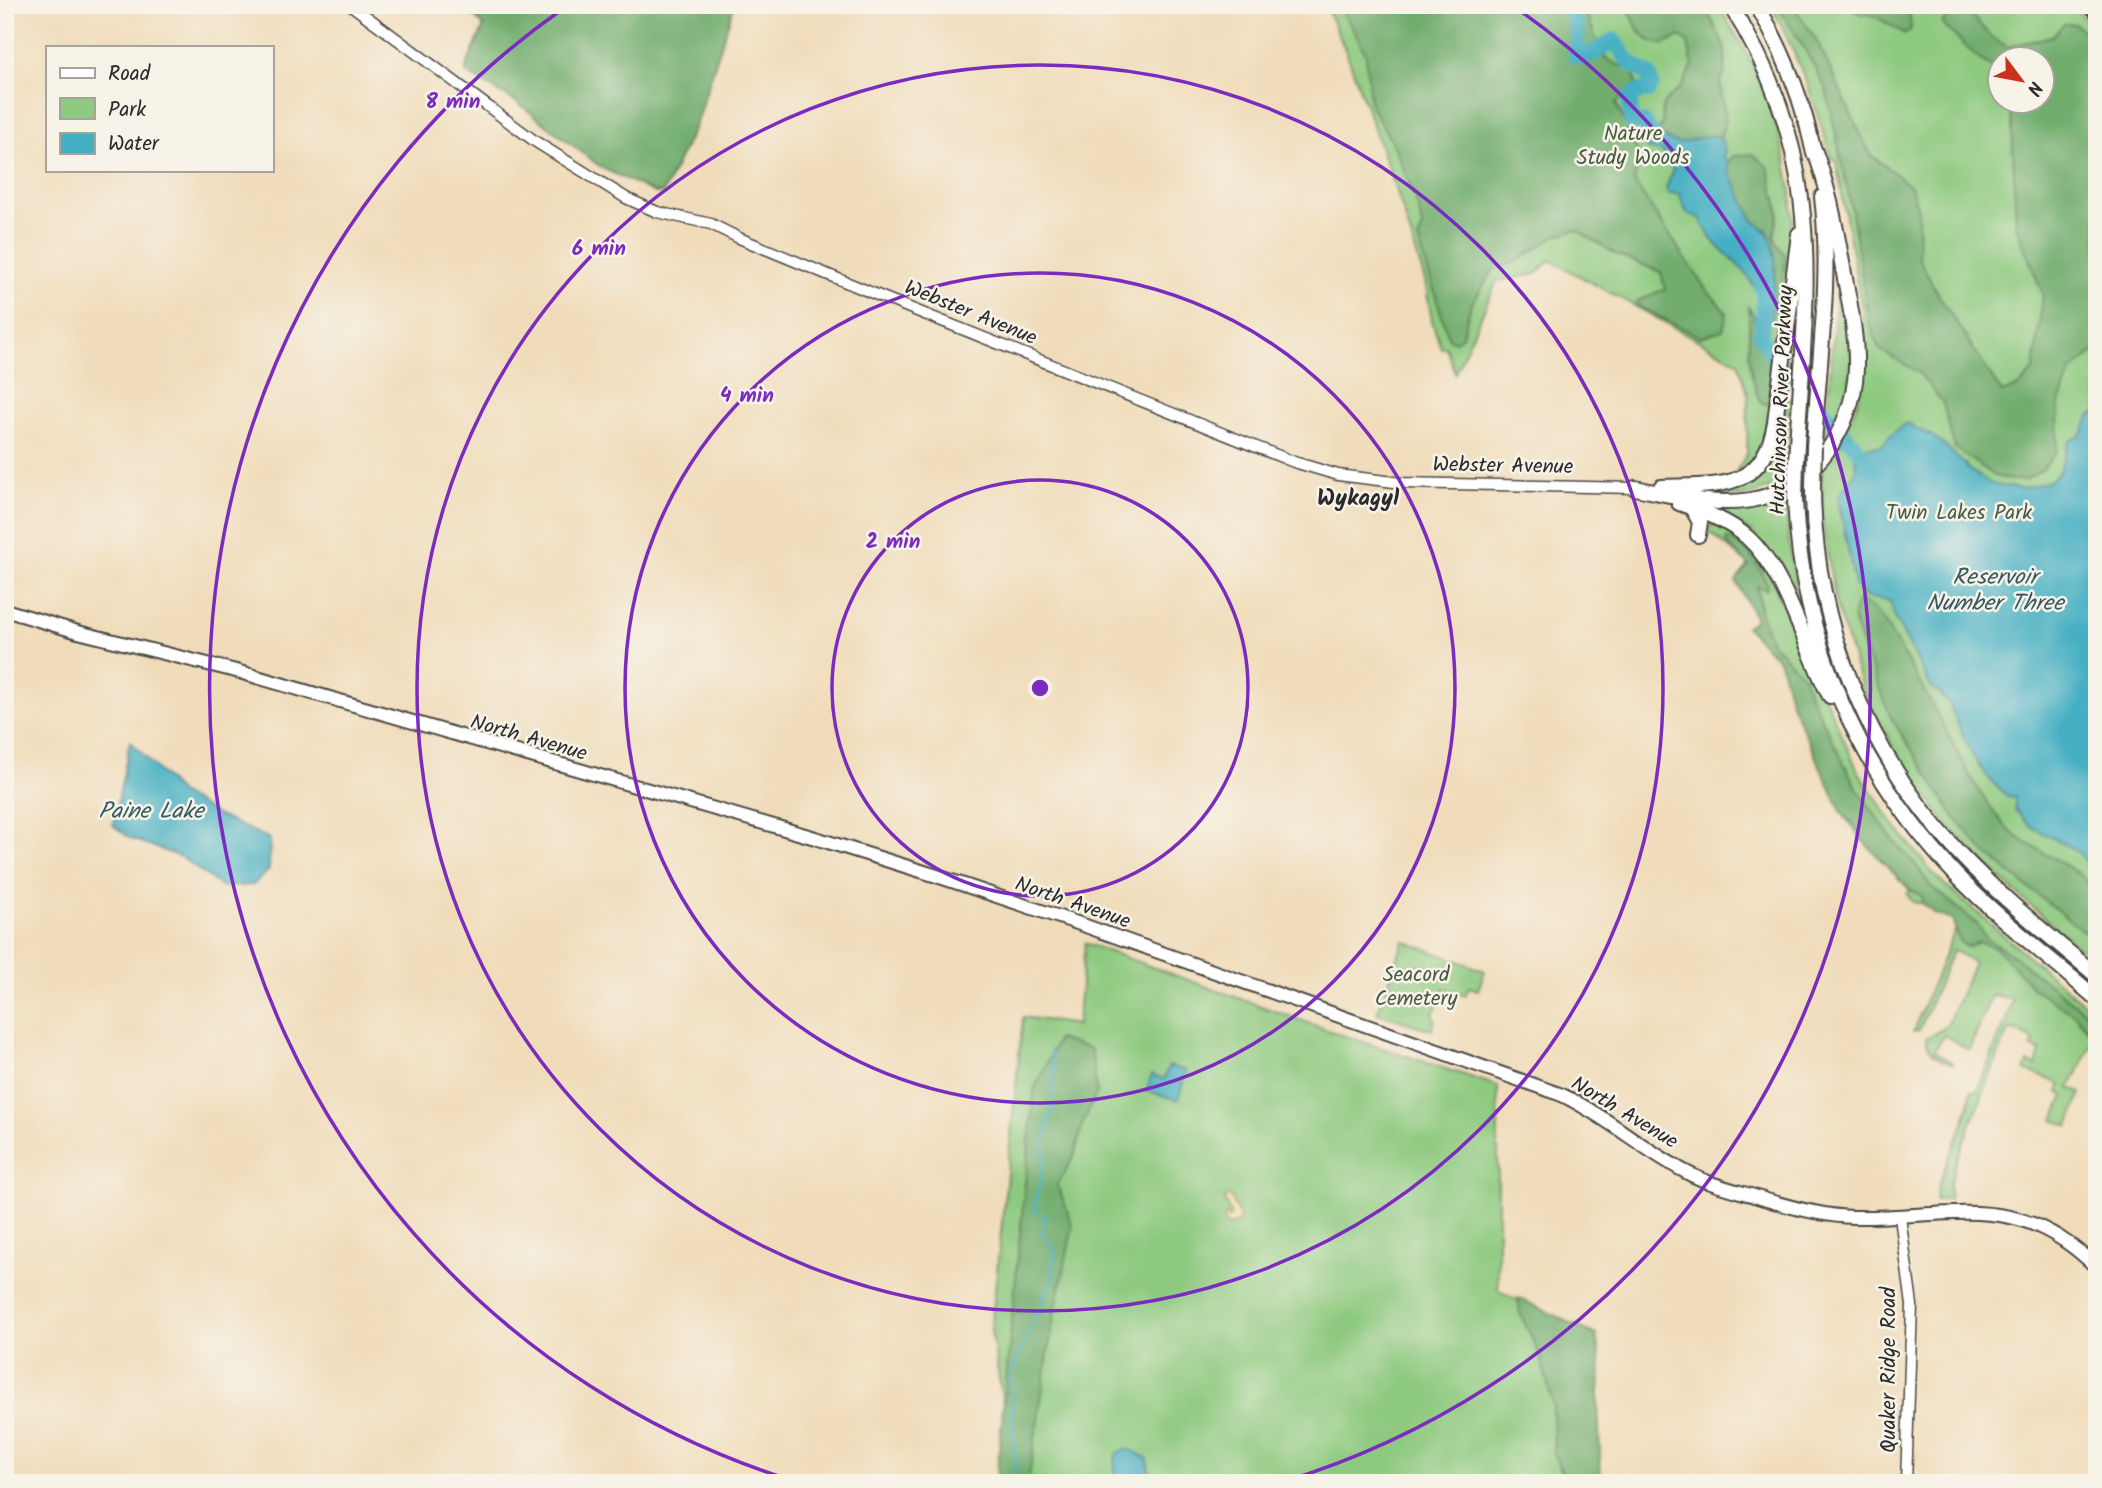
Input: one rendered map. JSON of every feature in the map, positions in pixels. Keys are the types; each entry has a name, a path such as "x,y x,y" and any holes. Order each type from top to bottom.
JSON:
{"highway":[{"name":"Hutchinson River Parkway","path":"1730,5 1753,44 1773,87 1792,146 1803,205 1807,267 1795,499 1800,554 1812,617 1830,677 1855,733 1888,790 1934,850 1983,900 2097,999"},
{"name":"Hutchinson River Parkway","path":"1757,5 1792,77 1812,144 1821,186 1826,254 1813,485 1818,559 1831,623 1853,689 1885,752 1919,804 1959,853 2097,976"},
{"path":"1635,488 1717,502 1760,498 1783,489 1804,475 1820,460 1840,431 1856,378 1855,343 1830,196 1812,144"},
{"path":"1635,488 1720,485 1737,480 1750,472 1764,457 1771,443 1803,205"},
{"path":"1635,488 1692,508 1737,529 1751,541 1763,555 1784,593 1818,674 1855,733"},
{"path":"1692,508 1700,522 1698,534"}],"main road":[{"path":"2090,5 2097,13"},
{"name":"North Avenue","path":"5,610 78,632 236,671 812,837 1080,924 1562,1095 1594,1111 1674,1165 1715,1184 1808,1210 1849,1217 1981,1212 2019,1218 2063,1239 2097,1268"}],"street":[{"name":"Webster Avenue","path":"351,5 536,142 626,198 657,212 711,224 887,299 1294,462 1338,475 1402,483 1635,488"},
{"name":"Quaker Ridge Road","path":"1900,1217 1912,1305 1906,1483"}],"green space":[{"path":"453,5 734,5 695,126 663,193 655,193 602,168 518,103 466,73 466,67 484,26 474,16"},
{"name":"Nature Study Woods","path":"1325,5 1717,5 1750,61 1776,122 1790,187 1793,220 1787,299 1768,438 1756,461 1735,473 1747,454 1748,394 1738,362 1550,260 1536,274 1497,281 1455,373 1446,347 1441,348 1432,321 1425,281 1398,195 1346,51"},
{"path":"1338,5 1582,5 1605,57 1628,69 1635,77 1636,84 1616,103 1639,156 1634,182 1706,289 1727,313 1723,330 1700,337 1636,305 1637,301 1665,289 1661,272 1618,255 1576,230 1556,235 1518,261 1494,269 1471,305 1462,336 1456,341 1449,339 1418,239 1423,227 1415,198 1394,146 1370,104 1366,55"},
{"path":"1628,5 1702,5 1725,49 1725,71 1720,84 1726,119 1720,139 1716,136 1691,140 1688,144 1676,143 1658,133 1662,124 1663,104 1681,87 1693,66 1688,43 1680,36 1664,44 1651,41 1640,32"},
{"name":"Twin Lakes Park","path":"1771,5 2073,5 2097,33 2097,963 2015,892 1948,826 1903,765 1863,691 1836,605 1822,521 1822,467 1837,448 1859,399 1863,355 1862,310 1836,159 1831,159 1813,99"},
{"path":"1777,5 1793,5 1818,43 1870,154 1911,186 1918,211 1919,259 1936,291 2002,393 2020,386 2034,368 2043,295 2016,226 2012,116 2056,116 2056,46 2012,46 2052,36 2064,24 2075,24 2097,42 2097,349 2070,373 2059,403 2057,451 2042,470 2027,479 2011,480 1994,476 1954,447 1943,403 1919,373 1879,349 1869,323 1851,206 1826,89"},
{"path":"1847,5 1907,5 1911,29 1905,34 1875,16 1859,13"},
{"path":"1956,5 1962,5 1992,38 2006,46 1986,46 1986,63 1942,24"},
{"path":"1752,154 1768,167 1779,211 1774,236 1786,256 1778,325 1773,322 1771,316 1774,258 1767,230 1757,225 1751,217 1728,170 1728,162 1733,156"},
{"path":"1838,274 1852,355 1848,394 1824,450"},
{"path":"1748,307 1754,317 1758,335 1770,357 1771,383 1769,402 1766,404 1760,401 1751,371"},
{"path":"1786,399 1790,399 1790,407 1785,483 1743,497 1695,495 1700,491 1725,488 1748,480 1766,466 1777,442"},
{"path":"1785,495 1798,603 1795,605 1783,575 1753,533 1711,510 1716,507 1770,501"},
{"path":"1711,525 1720,526 1736,535 1768,571 1857,769 1893,824 1937,878 2097,1015 2097,1044 2093,1041 2070,1088 2081,1093 2069,1126 2054,1120 2064,1095 2058,1092 2061,1084 2025,1070 2028,1063 2036,1066 2040,1051 2031,1047 2034,1040 2011,1029 1956,1161 1949,1199 1935,1200 1938,1186 1965,1119 1971,1091 1977,1091 2012,1000 1992,994 1969,1050 1944,1035 1934,1051 1955,1064 1936,1056 1929,1048 1926,1038 1946,1027 1974,963 1953,950 1919,1030 1913,1031 1960,919 1914,902 1907,894 1910,890 1863,841 1842,813 1791,703 1780,661 1746,627 1756,619 1736,581 1749,565 1707,530"},
{"path":"1728,538 1748,552 1761,571 1768,586 1766,590 1757,586 1761,614 1771,642 1804,677 1809,693 1856,787 1893,840 1929,884 1978,925 1986,938 2097,1021 2097,1040 2076,1016 2034,989 1996,948 1979,942 1968,947 1960,942 1952,920 1935,914 1922,903 1922,896 1910,890 1863,841 1856,827 1842,813 1791,703 1780,661 1746,627 1756,619 1736,581 1749,565 1727,544"},
{"path":"1861,601 1877,613 1886,625 1968,772 1998,817 2019,838 2072,869 2092,888 2098,904 2097,942 1985,853 1956,819 1891,718 1855,627 1853,618 1856,604"},
{"name":"Seacord Cemetery","path":"1404,941 1485,971 1478,990 1469,987 1465,996 1444,988 1442,999 1433,1013 1435,1020 1432,1030 1377,1013"},
{"path":"1085,943 1336,1033 1498,1086 1498,1290 1535,1310 1594,1483 999,1483 1003,1403 991,1330 1023,1017 1077,1025"},
{"path":"1058,1039 1091,1049 1097,1092 1083,1123 1074,1157 1057,1184 1073,1226 1053,1322 1028,1483 996,1483 1034,1090"},
{"path":"1518,1298 1596,1335 1601,1368 1598,1403 1601,1483 1567,1483 1554,1455 1553,1405 1541,1358 1520,1313"}],"sand":[{"path":"1228,1195 1240,1218 1238,1223 1229,1226 1224,1217 1226,1214 1229,1218 1231,1215 1224,1199"}],"water":[{"path":"1646,127 1675,143 1706,136 1721,140 1725,150 1723,156 1729,165 1728,170 1752,217 1765,230 1773,246 1775,281 1768,310 1745,272 1711,239 1700,218 1687,213 1679,194 1669,194 1666,189 1673,169 1665,159 1664,152 1646,148"},
{"name":"Reservoir Number Three","path":"2097,413 2097,878 2077,851 2030,826 2015,810 2015,797 2010,798 1998,788 1979,766 1948,701 1931,687 1895,618 1890,601 1866,597 1855,585 1838,498 1856,471 1855,458 1865,447 1881,446 1907,423 1936,438 1967,468 1991,484 2022,489 2050,481 2059,472 2069,442 2081,435 2091,415"},
{"name":"Paine Lake","path":"130,741 180,793 219,816 270,839 269,870 253,885 222,887 181,857 130,838 113,825"},
{"path":"1169,1066 1186,1071 1178,1100 1147,1091 1151,1075 1164,1079"},
{"path":"1131,1450 1147,1458 1150,1475 1147,1483 1113,1483 1116,1454"}],"waterway":[{"path":"1567,5 1577,30 1576,56 1592,54 1614,40 1629,62 1649,75 1652,84 1648,91 1642,90 1629,98 1632,123 1643,122 1658,143"},
{"path":"1761,282 1764,300 1761,337 1776,359 1860,452"},
{"path":"1014,1483 1016,1463 1010,1376 1052,1280 1054,1248 1041,1233 1046,1218 1034,1210 1042,1174 1045,1135 1054,1104 1053,1062 1050,1050"}],"district":[{"name":"Wykagyl","path":"1358,497"}]}
